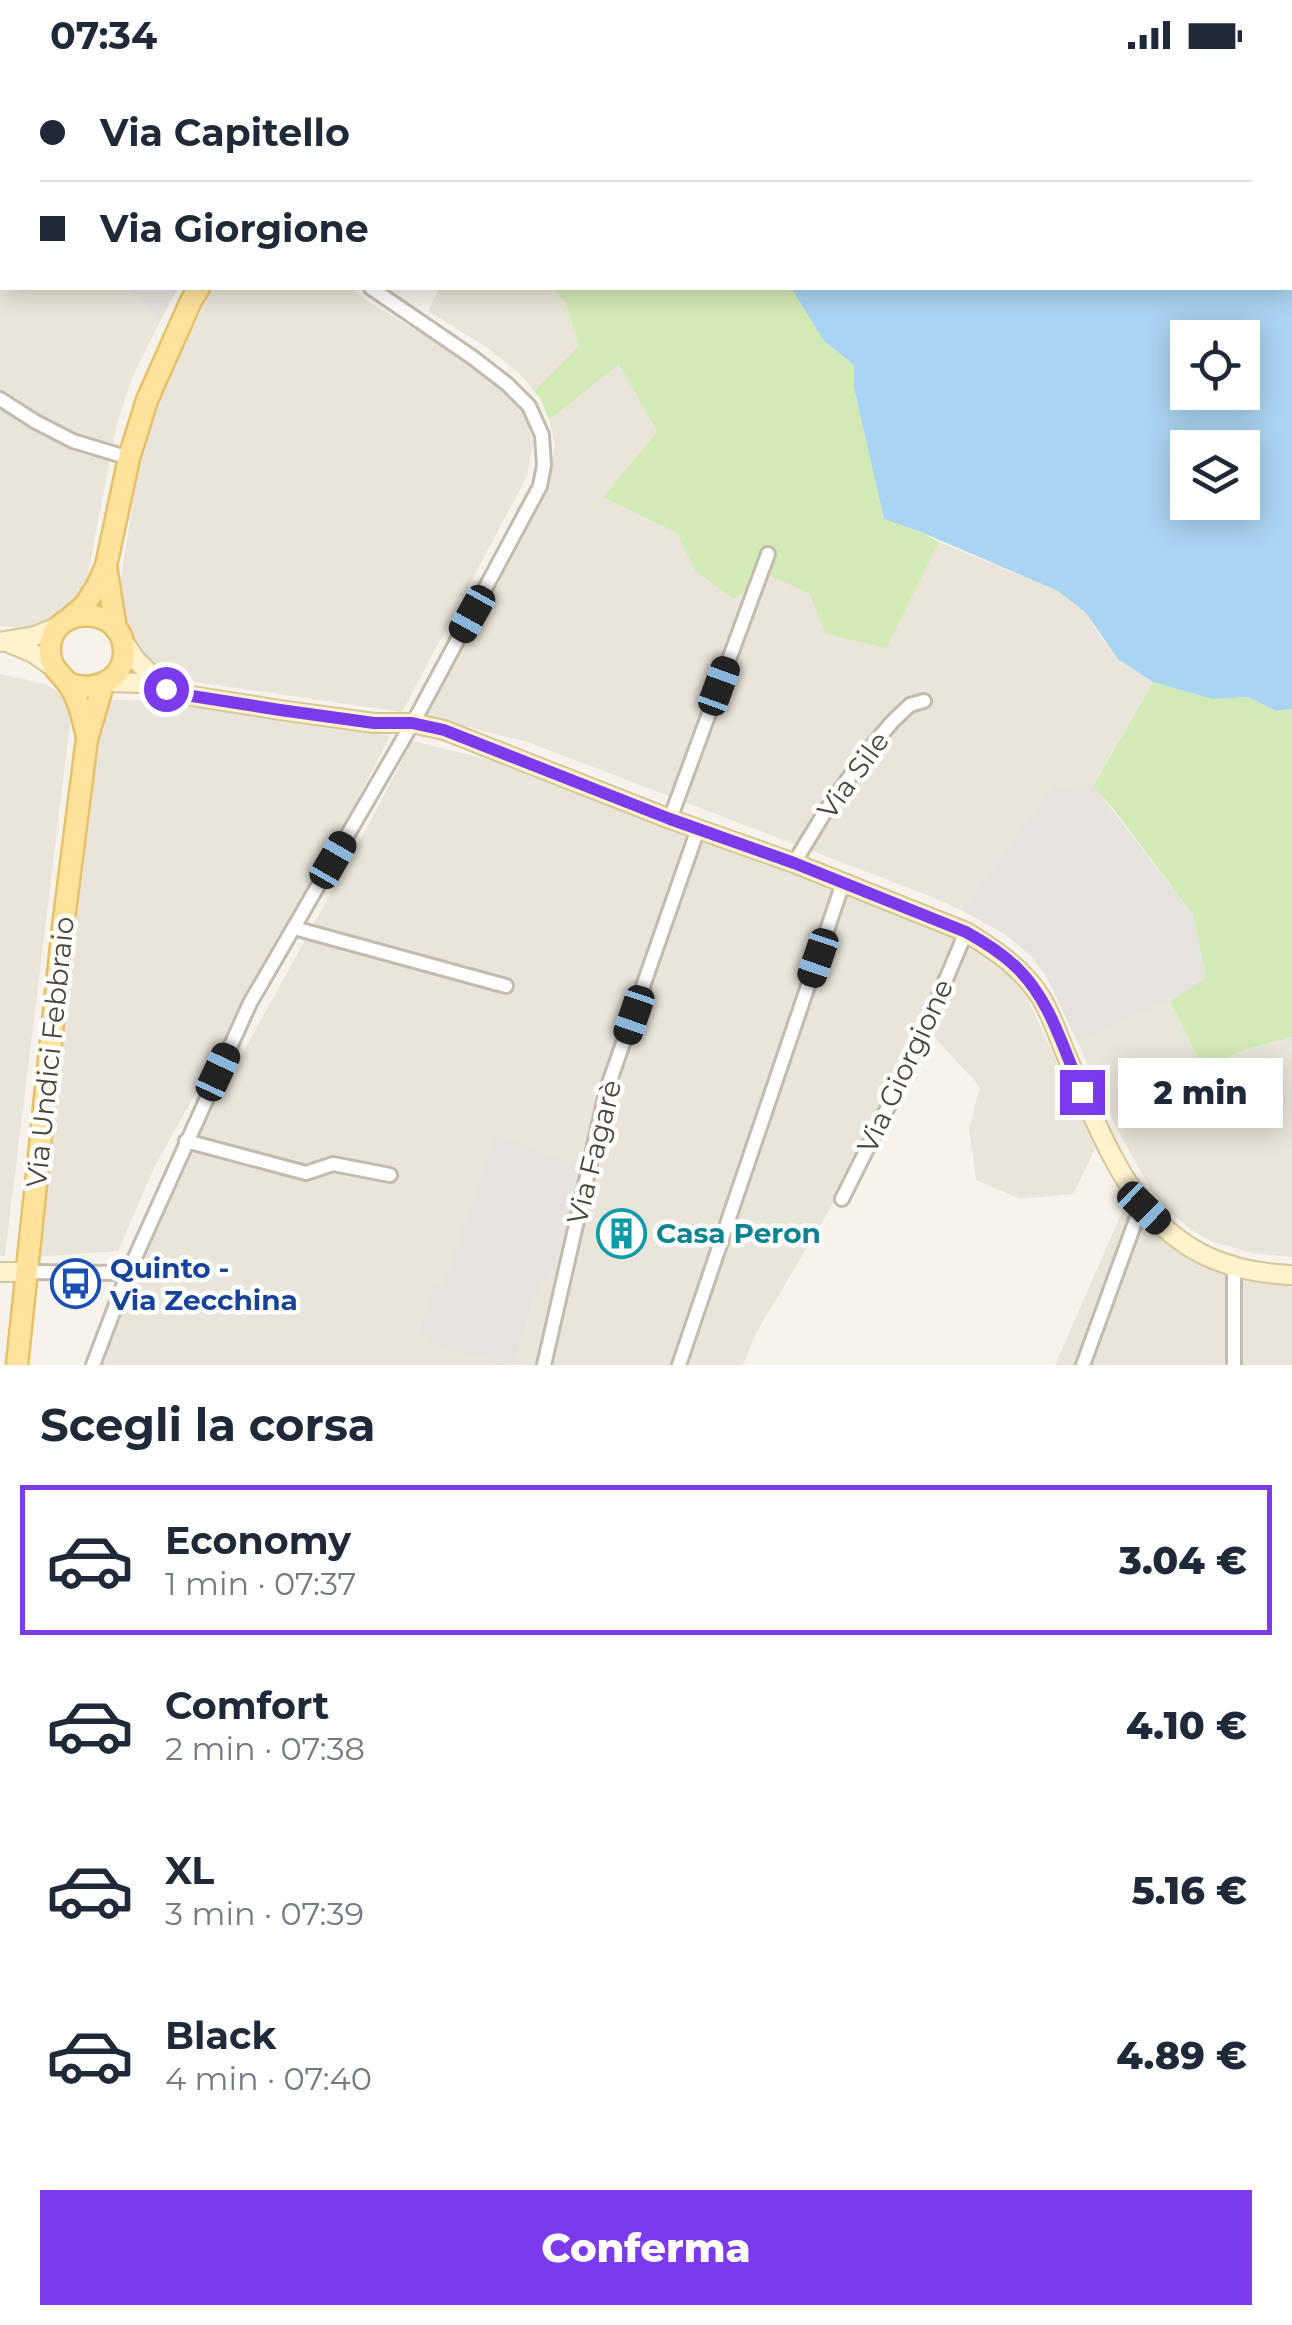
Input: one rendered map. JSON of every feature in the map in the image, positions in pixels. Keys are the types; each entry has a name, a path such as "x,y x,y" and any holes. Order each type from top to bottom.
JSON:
{"main road":[{"name":"Via Undici Febbraio","path":"87,739 68,684 53,668 50,646 64,622 85,605 106,566 129,458 147,400 198,290"},
{"name":"Via Undici Febbraio","path":"17,1365 87,739 105,683 116,674 124,650 106,566"},
{"path":"64,622 89,614 108,621 118,633"},
{"path":"68,684 91,688 105,683"}],"street":[{"path":"92,1365 128,1272 250,1003 412,723 540,486 544,465 542,435 529,406 472,357 374,290"},
{"path":"0,399 73,440 129,458"},
{"path":"670,819 768,554"},
{"path":"4,642 35,636 64,622"},
{"path":"118,633 136,660 166,689"},
{"path":"4,642 33,653 53,668"},
{"path":"105,683 140,683 209,698 444,730 966,932 1019,969 1040,997 1110,1155 1144,1208 1172,1234 1203,1254 1234,1268 1292,1275"},
{"name":"Via Sile","path":"794,863 867,752 910,705 924,701"},
{"name":"Via Fagarè","path":"544,1365 608,1090 698,829"},
{"path":"679,1365 843,882"},
{"path":"294,928 506,986"},
{"name":"Via Giorgione","path":"842,1199 914,1055 966,932"},
{"path":"186,1141 306,1173 333,1164 390,1175"},
{"path":"1083,1365 1144,1208"},
{"path":"1234,1268 1234,1365"},
{"path":"0,1272 128,1272"}],"shaded area":[{"path":"0,290 126,290 159,323 132,378 116,427 87,579 79,597 46,620 27,629 0,626"},
{"path":"126,290 177,290 159,323"},
{"path":"212,290 354,290 476,366 508,393 522,411 533,445 527,476 402,712 168,678 150,663 136,644 118,601 135,487 160,390"},
{"path":"439,290 554,290 566,303 579,346 534,391 488,348 428,311"},
{"path":"619,363 657,432 604,497 677,533 695,571 764,574 809,593 887,648 939,542 1068,597 1085,612 1118,658 1153,682 1093,785 1052,787 961,910 525,741 424,717 548,484 555,445 549,420"},
{"path":"0,674 46,684 61,694 71,716 5,1256 0,1256"},
{"path":"115,700 162,701 390,736 154,1168 118,1251 36,1257 101,720 107,704"},
{"path":"412,741 516,766 912,917 991,956 1024,991 1096,1147 1073,1194 1020,1199 976,1180 969,1129 980,1087 921,1022 873,1136 755,1335 743,1365 99,1365 174,1178","holes":["598,1175 573,1282 551,1271 533,1301 514,1364 435,1283 444,1285"]},
{"path":"1093,785 1193,915 1206,979 1170,1001 1078,1043 1047,978 1031,956 1006,935 961,910 1052,787"},
{"path":"1170,1001 1203,1068 1247,1049 1292,1037 1292,1257 1253,1253 1213,1242 1193,1231 1164,1207 1151,1190 1105,1106 1078,1043"},
{"path":"495,1133 598,1175 573,1282 551,1271 533,1301 514,1365 443,1349 420,1332 434,1283 444,1284"},
{"path":"1127,1201 1146,1226 1178,1253 1203,1266 1248,1278 1292,1283 1292,1365 1055,1365"}],"green space":[{"path":"554,290 792,290 824,341 854,365 854,388 884,519 939,542 887,648 826,634 809,593 764,574 734,599 695,571 677,533 603,497 657,432 619,364 549,420 534,391 579,346 566,303"},
{"path":"1153,682 1212,699 1248,697 1276,711 1292,709 1292,1037 1247,1049 1203,1068 1170,1001 1206,978 1193,915 1093,786"}],"water":[{"path":"792,290 1292,290 1292,709 1276,711 1248,697 1212,699 1153,682 1118,659 1085,612 1058,591 884,519 854,388 854,365 824,341"}],"place":[{"name":"Casa Peron","path":"621,1233"},
{"name":"Quinto - Via Zecchina","path":"75,1284"}],"route":[{"path":"166,689 280,710 374,723 412,723 444,730 966,932 1019,969 1040,997 1082,1092"}]}
